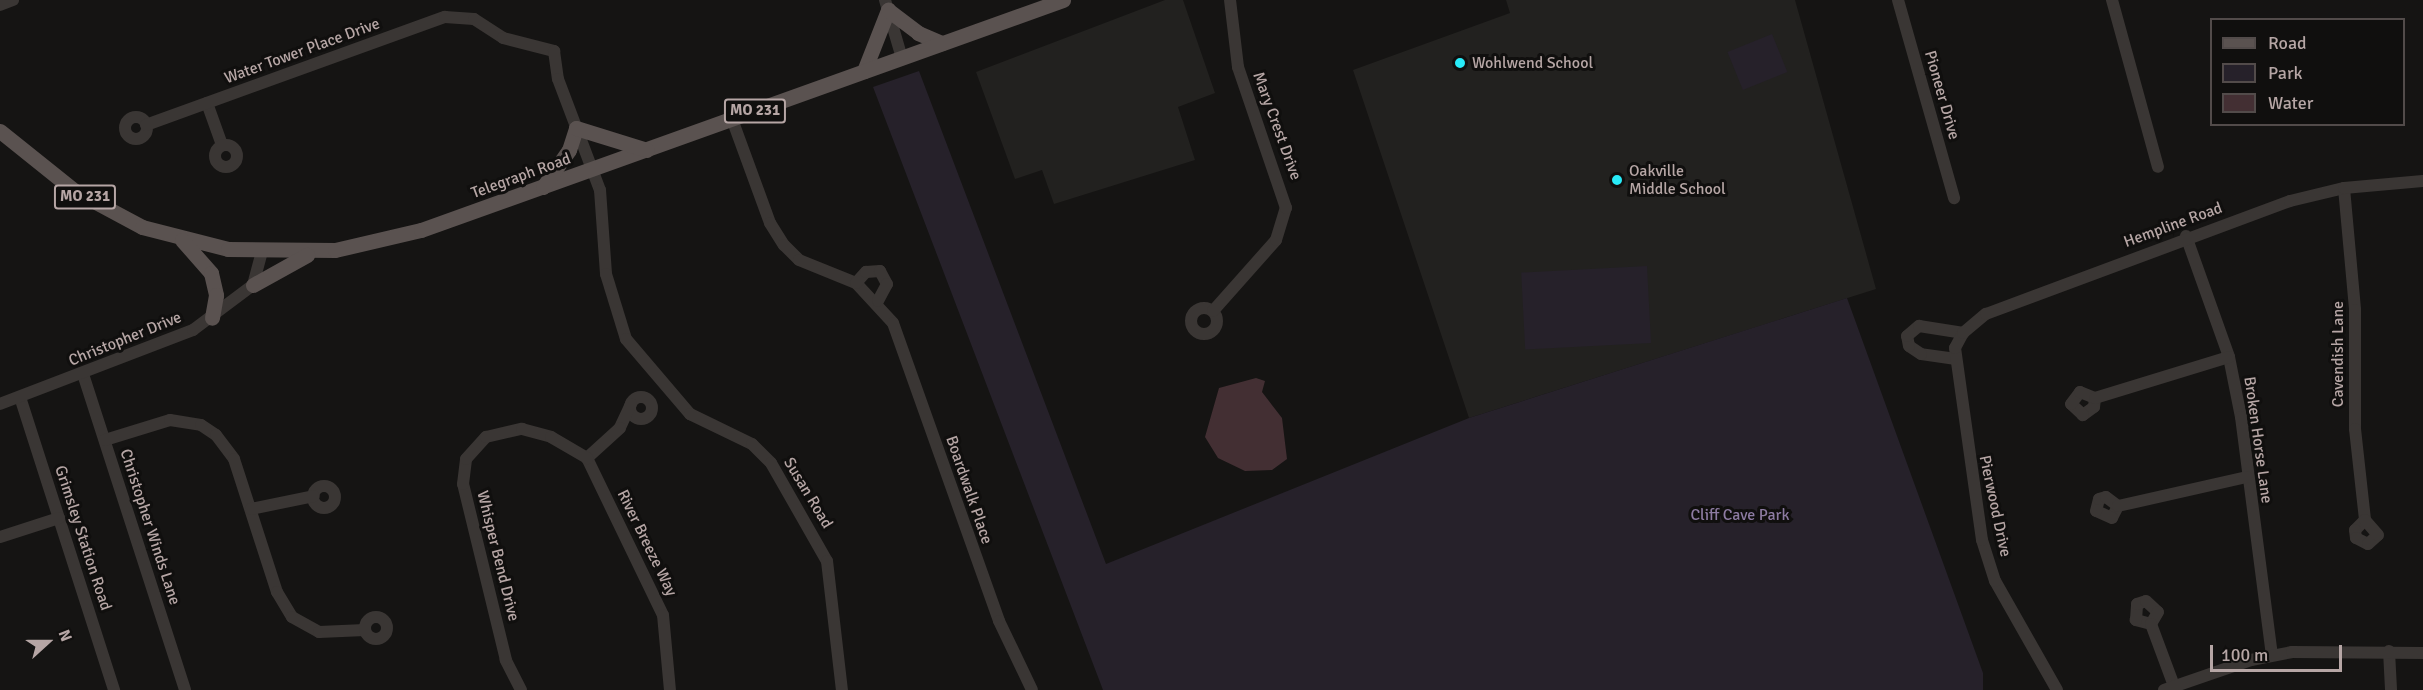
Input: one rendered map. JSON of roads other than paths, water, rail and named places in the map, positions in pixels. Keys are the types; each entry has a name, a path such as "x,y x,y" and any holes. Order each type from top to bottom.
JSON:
{"main road":[{"name":"Telegraph Road","path":"0,131 89,200 182,240 262,252 312,252 409,234 1063,0"},
{"path":"864,71 886,5 918,33 942,43"},
{"path":"543,187 569,150 576,128 647,150"},
{"path":"182,240 211,273 216,295 212,318"},
{"path":"252,285 312,252"}],"street":[{"path":"0,5 13,0"},
{"name":"Mary Crest Drive","path":"1213,311 1276,240 1286,208 1238,67 1230,0"},
{"name":"Pioneer Drive","path":"1899,0 1954,198"},
{"path":"2112,0 2158,167"},
{"path":"886,5 902,58"},
{"name":"Water Tower Place Drive","path":"146,125 427,22 462,16 503,38 554,51 576,128 592,170"},
{"path":"207,104 222,146"},
{"name":"Boardwalk Place","path":"732,119 771,223 784,245 799,260 856,283 878,301 893,323 999,621 1032,690"},
{"name":"Susan Road","path":"592,170 600,190 606,274 617,319 635,353 663,389 703,424 761,452 821,546 831,577 842,690"},
{"name":"Hempline Road","path":"1955,354 1963,333 1986,314 2186,236 2344,188 2423,181"},
{"name":"Cavendish Lane","path":"2344,188 2355,310 2355,429 2365,520"},
{"name":"Broken Horse Lane","path":"2186,236 2229,357 2272,655"},
{"path":"252,285 262,252"},
{"path":"856,283 866,273 880,271 887,284 878,301"},
{"name":"Christopher Drive","path":"0,404 171,341 212,318 252,285"},
{"path":"1955,354 1921,354 1909,346 1907,336 1919,326 1963,333"},
{"name":"Pierwood Drive","path":"1955,354 1982,540 1995,581 2057,690"},
{"path":"2095,398 2229,357"},
{"name":"Christopher Winds Lane","path":"83,374 185,690"},
{"path":"650,401 663,389"},
{"path":"620,428 631,404 640,397 650,401"},
{"name":"Grimsley Station Road","path":"20,398 114,690"},
{"path":"587,458 620,428 642,419 651,412 650,401"},
{"path":"631,404 633,415 642,419"},
{"path":"105,440 170,420 201,425 228,448 251,509 277,592 292,617 319,632 365,630"},
{"name":"Whisper Bend Drive","path":"521,690 506,660 463,484 466,459 486,437 522,429 551,436 587,458"},
{"name":"River Breeze Way","path":"587,458 663,615 670,690"},
{"path":"2118,506 2247,477"},
{"path":"251,509 314,496"},
{"path":"0,537 59,518"},
{"path":"2151,624 2169,688 2272,655 2390,651 2423,653"},
{"path":"2390,651 2391,690"}],"water":[{"path":"1256,378 1265,381 1262,392 1282,418 1287,459 1272,470 1245,471 1218,458 1205,437 1219,388"}],"place":[{"name":"Wohlwend School","path":"1460,63"},
{"name":"Oakville Middle School","path":"1617,180"}],"park label":[{"name":"Cliff Cave Park","path":"1740,515"}]}
